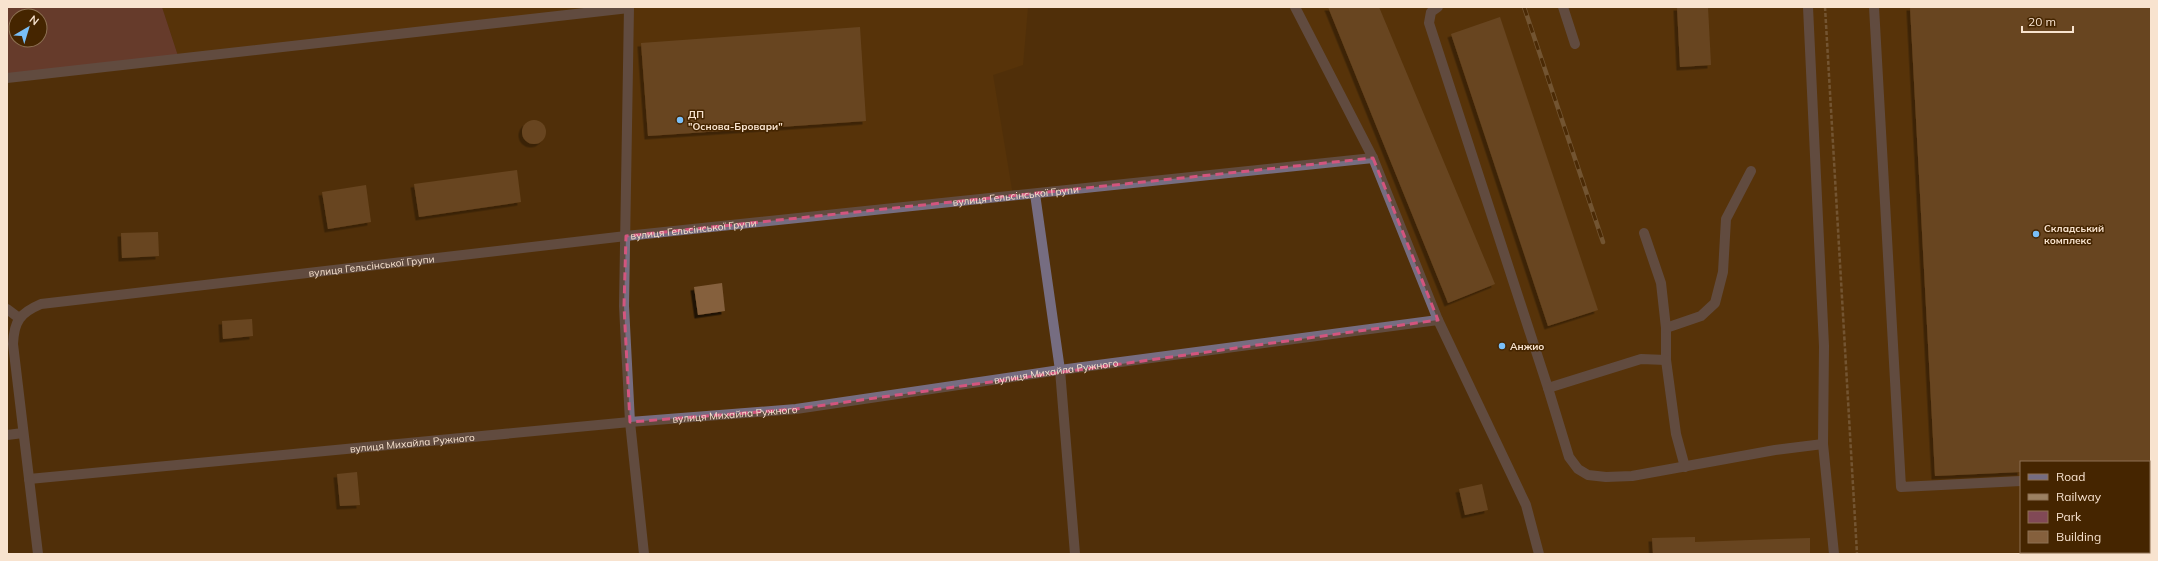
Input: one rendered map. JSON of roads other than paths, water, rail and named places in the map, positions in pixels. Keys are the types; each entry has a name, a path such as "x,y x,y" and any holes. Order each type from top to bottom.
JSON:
{"street":[{"path":"1295,7 1373,158 1438,320 1526,505 1539,554"},
{"path":"1438,7 1431,12 1428,23 1548,388 1569,457 1578,469 1588,475 1606,477 1632,476 1775,450 1823,444"},
{"path":"1563,7 1575,44"},
{"path":"1808,7 1824,346 1823,444 1834,554"},
{"path":"1874,7 1901,487 2020,482"},
{"path":"7,78 629,8 624,306 630,422 644,554"},
{"name":"вулиця Гельсінської Групи","path":"19,318 29,309 41,304 626,236 1373,158"},
{"path":"1666,328 1701,316 1715,303 1723,272 1726,219 1751,171"},
{"path":"1035,194 1060,370 1076,554"},
{"path":"1644,233 1661,283 1666,328 1666,360 1676,434 1685,467"},
{"path":"7,308 19,318 14,331 13,344 38,554"},
{"name":"вулиця Михайла Ружного","path":"29,479 630,422 796,409 1060,370 1438,320"},
{"path":"1548,388 1641,359 1666,360"},
{"path":"7,435 23,433"}],"railway":[{"path":"1524,7 1603,242"}],"place":[{"name":"ДП \"Основа-Бровари\"","path":"680,120"},
{"name":"Складський комплекс","path":"2036,234"},
{"name":"Анжио","path":"1502,346"}]}
